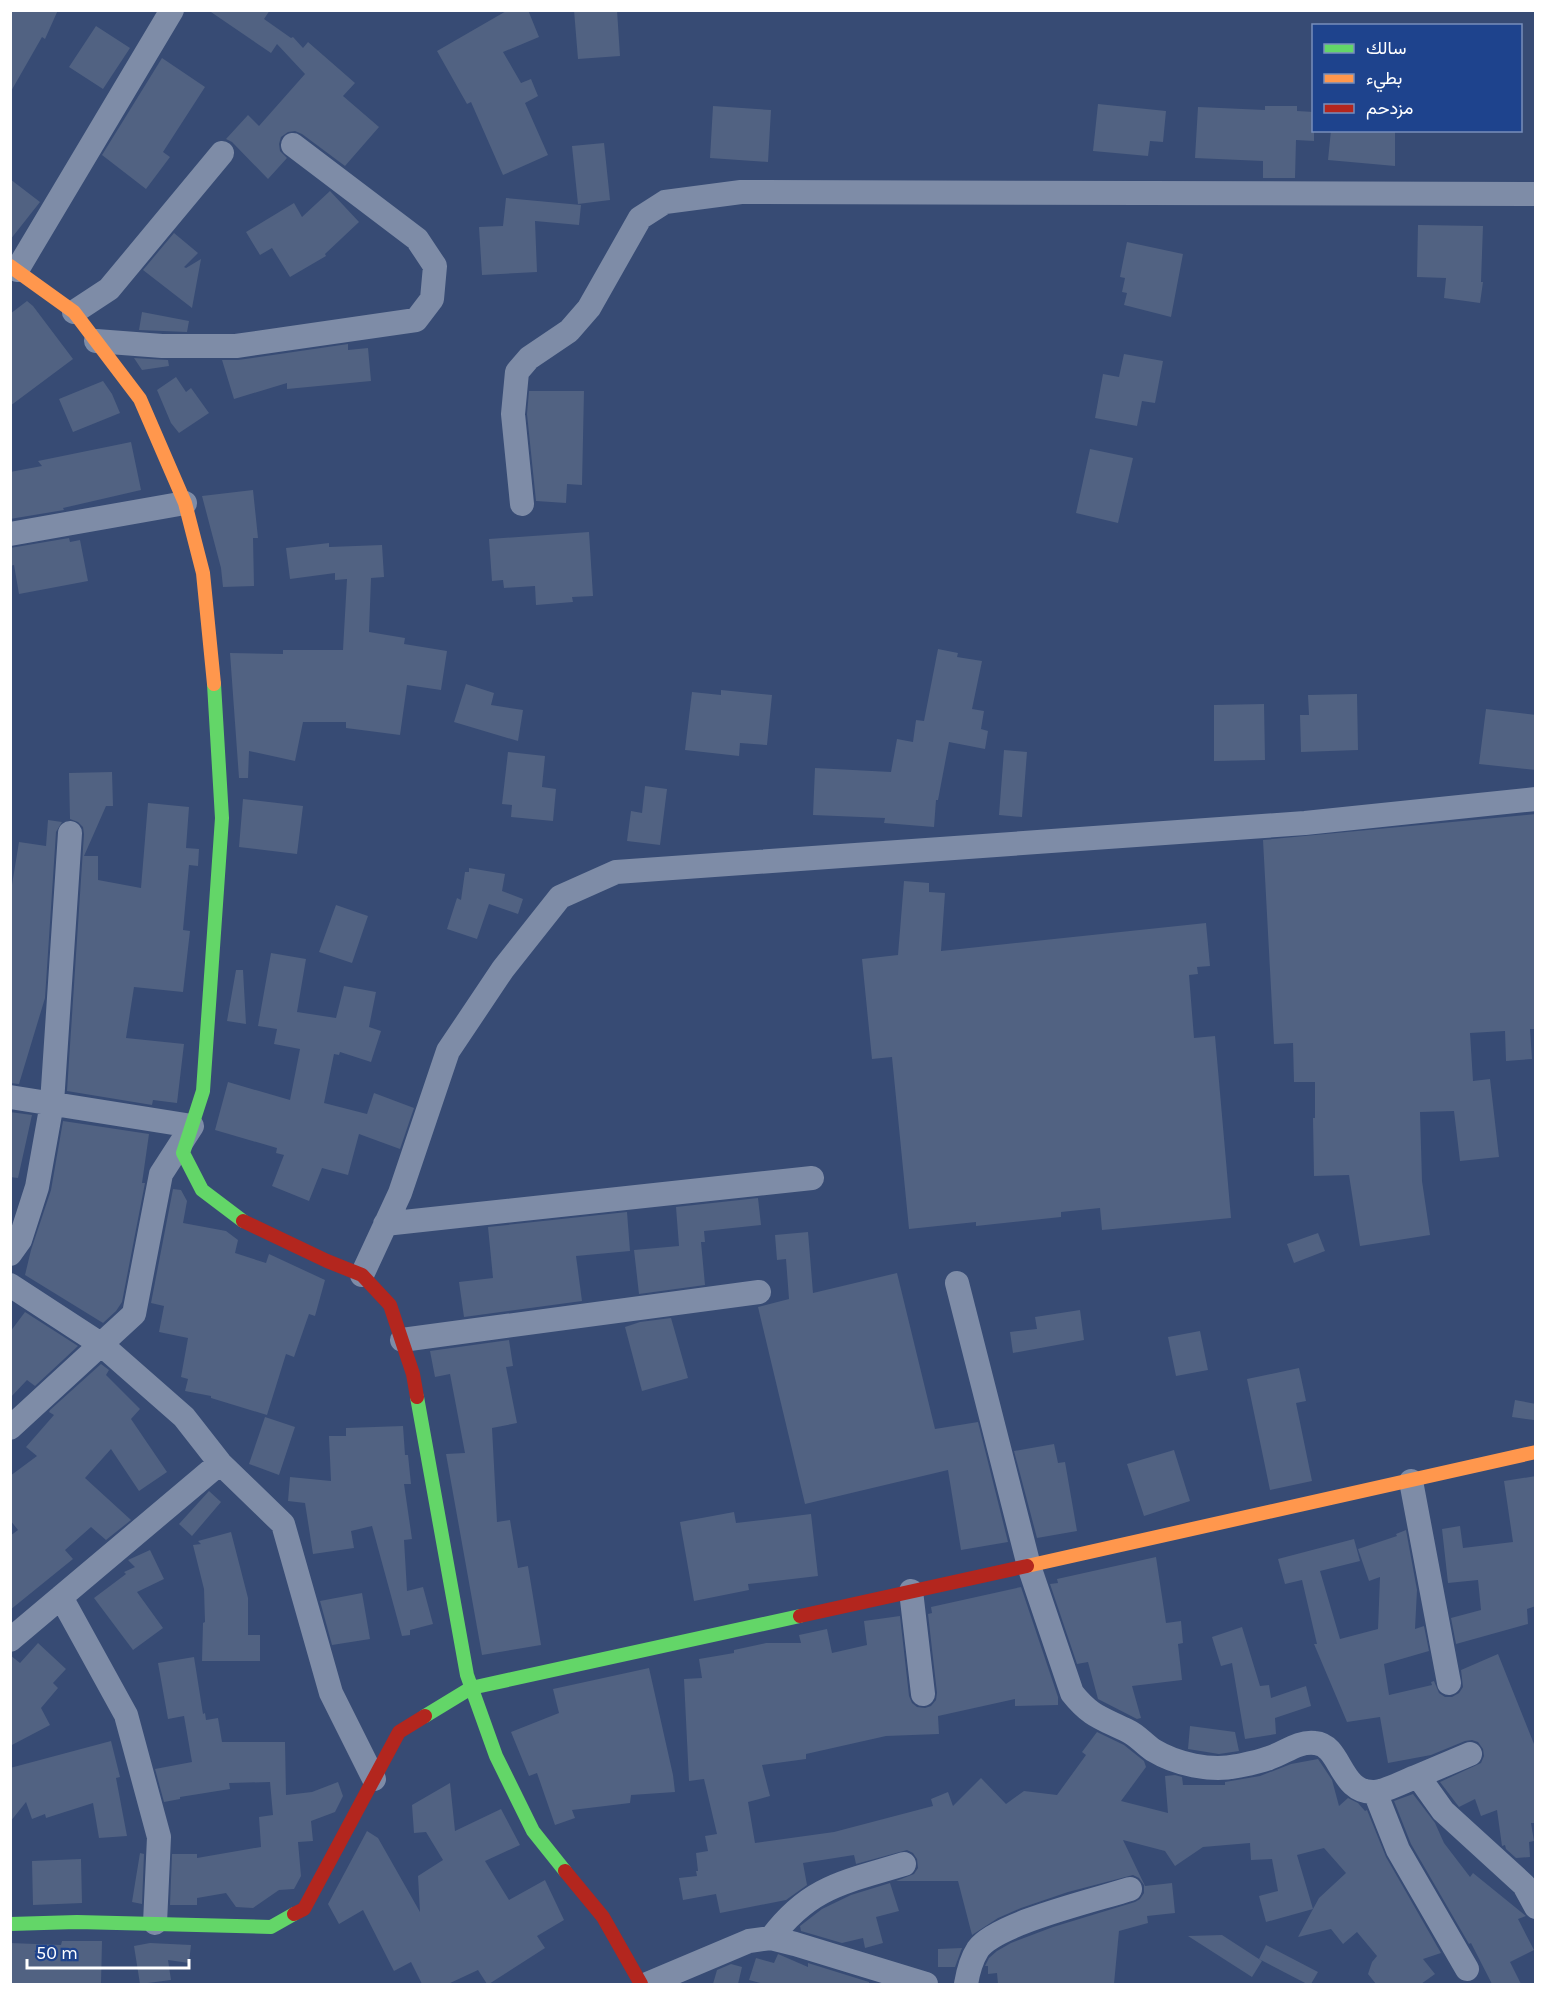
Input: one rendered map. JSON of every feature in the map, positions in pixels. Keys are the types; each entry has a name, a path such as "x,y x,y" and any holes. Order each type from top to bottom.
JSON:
{"street":[{"path":"172,10 15,276 74,312 140,399 185,503 203,573 216,702 222,818 203,1090 183,1153 202,1190 246,1223 362,1275 390,1305 413,1374 467,1675 496,1756 533,1831 603,1917 641,1984"},
{"path":"96,341 162,346 236,346 416,320 432,299 435,266 417,239 293,145"},
{"path":"74,312 109,289 222,153"},
{"path":"522,504 513,414 517,372 529,358 569,331 589,308 640,218 665,202 741,192 1536,194"},
{"path":"10,534 185,503"},
{"path":"362,1275 400,1193 448,1051 502,969 560,897 616,872 1305,823 1536,799"},
{"path":"10,1254 20,1240 37,1187 52,1103 70,833"},
{"path":"10,1096 192,1126"},
{"path":"10,1428 134,1314 161,1174 192,1126"},
{"path":"385,1224 812,1178"},
{"path":"957,1283 1029,1566 1072,1693 1085,1709 1101,1719 1130,1731 1154,1751 1204,1767 1233,1767 1268,1759 1300,1743 1317,1743 1327,1747 1350,1783 1361,1789 1376,1792 1470,1754"},
{"path":"10,1285 102,1345 184,1417 220,1464 283,1524 331,1693 374,1779"},
{"path":"402,1340 759,1292"},
{"path":"10,1924 155,1923 271,1927 304,1909 399,1732 471,1688 1536,1452"},
{"path":"10,1640 220,1464"},
{"path":"1411,1480 1449,1683"},
{"path":"911,1591 923,1694"},
{"path":"61,1597 126,1714 159,1837 155,1923"},
{"path":"1418,1776 1443,1812 1524,1885 1536,1907"},
{"path":"1376,1792 1398,1850 1467,1970"},
{"path":"771,1938 785,1919 802,1903 828,1888 904,1864"},
{"path":"966,1984 971,1961 980,1947 999,1933 1028,1921 1130,1889"},
{"path":"647,1984 750,1941 771,1938 926,1984"}],"building":[{"path":"10,10 58,10 45,39 42,37 10,93"},
{"path":"208,10 270,10 264,19 291,38 293,37 303,48 308,42 355,83 343,96 379,127 345,166 302,134 295,131 288,132 281,137 279,144 280,151 287,158 268,179 232,142 226,139 248,115 259,126 305,74 277,44 271,53"},
{"path":"508,10 528,10 539,37 503,52 521,83 531,79 538,96 525,103 548,155 503,175 471,102 467,104 437,51"},
{"path":"574,10 617,10 620,56 578,59"},
{"path":"96,26 130,48 103,89 69,67"},
{"path":"162,58 205,87 163,152 170,157 146,189 102,155"},
{"path":"1098,104 1166,111 1163,142 1150,141 1148,156 1093,151"},
{"path":"713,106 771,110 768,162 710,158"},
{"path":"1265,106 1297,106 1297,111 1312,112 1314,141 1296,140 1295,178 1263,178 1263,161 1195,158 1198,107 1265,110"},
{"path":"1331,132 1395,132 1395,166 1328,160"},
{"path":"604,143 610,200 578,204 572,146"},
{"path":"10,179 40,202 10,240"},
{"path":"330,191 359,222 325,254 326,256 290,277 272,248 260,255 246,232 294,203 302,217"},
{"path":"506,198 581,205 579,225 535,221 537,272 482,275 479,227 503,226"},
{"path":"1418,225 1483,226 1481,282 1483,282 1480,303 1444,298 1446,278 1417,277"},
{"path":"174,233 198,253 184,267 201,259 192,308 143,270"},
{"path":"1127,242 1183,254 1171,317 1124,305 1127,293 1122,292 1125,278 1120,277"},
{"path":"27,301 73,359 10,406 10,314"},
{"path":"142,312 189,321 187,332 139,330"},
{"path":"348,344 348,350 368,348 371,381 287,389 287,383 234,399 222,360 238,360"},
{"path":"1124,354 1163,361 1155,403 1142,401 1137,426 1095,418 1103,374 1119,377"},
{"path":"134,358 168,360 169,366 142,370"},
{"path":"176,377 186,392 191,388 209,413 179,433 171,423 157,390"},
{"path":"103,381 112,394 120,413 73,432 59,399"},
{"path":"529,391 584,391 582,485 567,484 566,503 536,501 527,414"},
{"path":"131,442 141,490 63,508 64,510 10,519 10,472 42,466 38,461"},
{"path":"1090,449 1133,458 1118,523 1076,513"},
{"path":"253,490 258,538 253,538 254,586 223,587 221,568 202,496"},
{"path":"589,532 593,596 572,597 573,602 536,605 535,586 504,588 503,580 492,581 489,539"},
{"path":"69,538 70,542 80,540 88,581 19,594 14,565 10,566 10,548"},
{"path":"329,543 329,547 382,545 384,577 371,578 369,632 405,638 404,644 447,651 441,690 407,685 400,735 346,728 346,722 303,722 295,761 249,751 248,778 239,778 230,653 283,654 283,650 343,650 347,579 335,580 335,573 290,579 286,548"},
{"path":"938,649 958,653 957,657 982,661 972,709 984,711 981,729 988,731 985,749 949,742 938,800 936,800 934,827 884,823 885,818 813,815 815,768 891,772 897,739 913,742 916,720 924,721"},
{"path":"466,684 494,693 491,705 523,710 518,741 454,722"},
{"path":"721,690 772,695 767,745 740,743 739,756 685,750 692,692 721,695"},
{"path":"1357,694 1358,750 1301,752 1300,715 1309,715 1308,695"},
{"path":"1264,704 1265,760 1214,761 1214,705"},
{"path":"1486,709 1536,715 1536,770 1479,764"},
{"path":"1004,750 1027,752 1022,817 999,815"},
{"path":"508,752 545,756 542,787 556,789 553,821 511,817 512,805 502,804"},
{"path":"112,772 113,806 106,806 84,856 98,856 98,880 141,888 148,803 189,807 186,848 199,849 198,866 189,865 183,930 190,931 183,992 134,987 126,1038 184,1044 177,1103 153,1100 152,1105 67,1091 84,834 83,827 70,819 69,773"},
{"path":"645,786 667,789 660,845 627,841 631,811 642,813"},
{"path":"243,799 303,806 297,854 239,847"},
{"path":"1536,814 1536,1029 1530,1029 1532,1059 1506,1061 1505,1031 1470,1033 1473,1081 1490,1079 1499,1157 1460,1161 1454,1111 1420,1112 1422,1181 1430,1235 1360,1246 1349,1175 1314,1176 1315,1082 1294,1082 1293,1043 1274,1044 1263,840"},
{"path":"48,820 62,822 56,832 45,998 19,1084 10,1083 10,897 19,842 46,846"},
{"path":"469,868 505,874 502,891 523,899 518,914 489,904 477,939 447,929 457,898 461,900 465,872 469,872"},
{"path":"904,881 929,883 929,892 945,893 941,951 1206,923 1210,966 1197,967 1198,974 1189,975 1194,1038 1215,1036 1231,1218 1102,1230 1100,1208 1061,1212 1061,1217 976,1226 976,1222 909,1229 892,1057 872,1059 862,959 898,955"},
{"path":"336,905 368,916 352,963 319,952"},
{"path":"271,953 306,959 297,1012 336,1018 344,986 376,992 369,1027 381,1031 371,1062 340,1052 339,1055 334,1054 324,1103 367,1114 374,1093 414,1108 400,1149 359,1134 348,1175 322,1168 309,1201 272,1186 284,1155 276,1153 277,1148 215,1130 228,1082 290,1100 300,1049 274,1044 277,1029 258,1026"},
{"path":"236,970 243,970 246,1024 227,1021"},
{"path":"10,1112 32,1115 18,1178 10,1177"},
{"path":"63,1121 149,1134 142,1183 145,1183 122,1302 103,1323 25,1275 51,1190"},
{"path":"173,1189 181,1190 187,1201 183,1223 226,1231 238,1240 235,1253 266,1263 269,1254 325,1280 315,1316 309,1314 294,1357 286,1354 267,1415 211,1398 211,1396 185,1391 188,1379 181,1377 188,1338 159,1332 164,1306 151,1303"},
{"path":"758,1198 761,1225 704,1231 705,1242 701,1242 705,1285 639,1294 634,1250 679,1246 676,1207"},
{"path":"627,1212 630,1251 576,1256 582,1301 464,1317 459,1282 493,1278 488,1227"},
{"path":"808,1232 813,1293 897,1273 935,1429 978,1422 1008,1542 961,1550 948,1470 805,1504 758,1307 789,1299 786,1259 777,1260 775,1235"},
{"path":"1318,1233 1325,1251 1294,1263 1287,1244"},
{"path":"1080,1310 1084,1340 1013,1353 1010,1332 1037,1329 1035,1317"},
{"path":"25,1312 78,1346 35,1386 27,1380 10,1398 10,1332"},
{"path":"671,1318 688,1378 642,1391 625,1327 640,1322"},
{"path":"1200,1331 1208,1370 1176,1376 1168,1337"},
{"path":"509,1340 513,1366 506,1367 517,1423 492,1428 497,1522 510,1520 518,1568 528,1566 541,1645 482,1655 446,1454 465,1453 450,1374 435,1377 430,1351"},
{"path":"101,1364 109,1370 106,1375 140,1409 131,1419 167,1472 139,1491 111,1449 85,1478 131,1520 106,1540 91,1527 65,1550 73,1559 10,1610 10,1536 18,1530 10,1520 10,1476 37,1456 26,1447 54,1415 49,1412 50,1410"},
{"path":"1299,1368 1306,1401 1296,1403 1312,1481 1270,1490 1247,1379"},
{"path":"1515,1400 1536,1404 1534,1420 1512,1417"},
{"path":"265,1417 295,1427 279,1475 249,1464"},
{"path":"403,1426 405,1455 408,1455 411,1484 404,1484 412,1539 404,1540 407,1591 423,1587 433,1624 410,1630 410,1635 402,1636 372,1526 351,1531 354,1548 313,1554 305,1503 288,1501 290,1477 331,1481 329,1436 346,1436 346,1428"},
{"path":"1054,1444 1058,1463 1065,1462 1077,1531 1037,1538 1014,1451"},
{"path":"1174,1450 1190,1501 1144,1516 1127,1464"},
{"path":"1536,1476 1536,1606 1527,1609 1528,1624 1456,1644 1451,1618 1481,1610 1478,1580 1448,1583 1442,1529 1460,1526 1463,1548 1513,1542 1504,1481"},
{"path":"209,1491 221,1502 192,1536 179,1524"},
{"path":"734,1512 736,1523 811,1514 818,1576 748,1584 749,1590 694,1601 680,1522"},
{"path":"1406,1530 1417,1590 1415,1629 1424,1626 1429,1651 1384,1664 1389,1695 1432,1685 1431,1682 1434,1681 1439,1693 1445,1697 1452,1697 1463,1687 1461,1670 1498,1654 1536,1749 1536,1823 1531,1823 1534,1841 1529,1842 1530,1857 1516,1858 1506,1849 1505,1845 1502,1846 1497,1810 1481,1816 1475,1799 1459,1807 1440,1782 1481,1763 1484,1756 1483,1749 1478,1742 1465,1741 1431,1755 1388,1763 1380,1717 1347,1722 1314,1644 1317,1644 1302,1580 1285,1584 1278,1559 1354,1539 1360,1561 1320,1571 1340,1639 1378,1629 1380,1577 1369,1581 1358,1549 1397,1536 1396,1534"},
{"path":"231,1532 248,1598 248,1635 260,1635 260,1661 202,1661 203,1623 205,1622 204,1589 193,1545 201,1544 198,1541"},
{"path":"150,1550 164,1579 137,1592 163,1628 133,1650 94,1598 126,1574 124,1572 135,1567 128,1560"},
{"path":"1156,1557 1166,1623 1181,1621 1183,1643 1178,1644 1182,1680 1132,1686 1141,1718 1137,1719 1098,1699 1088,1662 1077,1664 1050,1584 1058,1583 1057,1579"},
{"path":"1021,1587 1058,1697 1058,1705 1015,1706 1015,1699 938,1716 939,1734 886,1736 806,1754 806,1759 762,1765 770,1796 748,1802 755,1843 834,1832 933,1806 931,1799 948,1792 953,1806 981,1778 1006,1804 1024,1791 1057,1795 1086,1755 1082,1752 1097,1732 1124,1745 1144,1761 1146,1767 1121,1801 1168,1813 1165,1776 1182,1777 1183,1785 1225,1785 1225,1782 1260,1776 1291,1764 1318,1759 1332,1780 1339,1806 1348,1798 1358,1803 1365,1811 1367,1810 1386,1857 1441,1953 1423,1959 1435,1974 1421,1984 1376,1984 1368,1974 1377,1956 1357,1932 1343,1944 1331,1929 1298,1937 1313,1909 1266,1922 1259,1896 1278,1891 1272,1859 1251,1860 1250,1843 1203,1847 1175,1866 1165,1851 1123,1840 1145,1886 1172,1883 1175,1913 1147,1916 1148,1923 1119,1931 1114,1984 998,1984 997,1973 988,1974 988,1966 985,1966 989,1958 1011,1943 1140,1899 1144,1893 1144,1885 1139,1878 1133,1875 1068,1892 1021,1908 998,1918 972,1935 958,1881 896,1881 914,1874 918,1868 917,1859 907,1850 856,1864 854,1855 803,1863 807,1885 786,1900 720,1913 716,1894 683,1900 679,1878 697,1876 696,1853 708,1851 705,1836 717,1834 704,1779 689,1781 684,1679 702,1678 699,1659 734,1653 734,1650 766,1643 801,1643 799,1635 827,1629 832,1653 867,1645 864,1621 900,1616 909,1696 917,1707 925,1708 931,1706 936,1700 937,1693 928,1614 932,1613 931,1607","holes":["1324,1848 1346,1873 1319,1898 1313,1909 1297,1855"]},
{"path":"362,1593 370,1639 332,1645 320,1601"},
{"path":"1242,1627 1260,1686 1269,1685 1271,1698 1306,1686 1311,1706 1275,1718 1276,1734 1245,1739 1232,1663 1221,1666 1212,1637"},
{"path":"38,1643 66,1669 53,1683 58,1688 41,1708 50,1725 10,1746 10,1655 20,1663"},
{"path":"194,1657 203,1714 205,1713 206,1720 218,1718 222,1742 285,1742 286,1795 312,1792 338,1782 343,1796 335,1812 311,1821 313,1841 298,1842 301,1876 294,1889 279,1890 253,1908 236,1907 226,1893 197,1898 197,1905 170,1905 172,1854 197,1854 197,1858 261,1847 259,1817 273,1815 270,1782 229,1783 230,1789 180,1797 180,1799 164,1802 155,1769 192,1762 184,1716 168,1719 158,1663"},
{"path":"649,1668 675,1792 631,1795 630,1803 572,1810 575,1818 555,1825 537,1773 529,1776 511,1732 559,1713 553,1689"},
{"path":"1190,1726 1235,1732 1239,1751 1219,1754 1188,1749"},
{"path":"111,1741 120,1777 116,1778 127,1836 99,1838 93,1803 46,1818 45,1814 32,1819 26,1802 10,1822 10,1768"},
{"path":"450,1783 455,1831 501,1809 520,1845 485,1861 509,1900 545,1880 564,1920 537,1936 545,1948 489,1984 478,1970 448,1984 422,1984 411,1962 394,1971 363,1910 339,1924 328,1904 367,1831 378,1838 420,1912 418,1876 443,1860 426,1832 414,1833 412,1805"},
{"path":"1413,1794 1435,1823 1444,1843 1470,1877 1473,1873 1526,1916 1518,1919 1534,1950 1510,1962 1521,1984 1492,1984 1471,1943 1469,1944 1411,1844 1394,1801"},
{"path":"140,1853 144,1854 142,1904 132,1902"},
{"path":"81,1859 82,1903 33,1905 32,1861"},
{"path":"890,1883 899,1911 876,1917 883,1943 865,1948 863,1938 842,1943 801,1931 800,1926 822,1909 851,1895"},
{"path":"1222,1935 1262,1961 1252,1977 1188,1936"},
{"path":"62,1941 102,1941 101,1984 10,1984 10,1943 61,1945"},
{"path":"150,1943 191,1945 189,1963 168,1960 171,1980 140,1984 134,1946"},
{"path":"1266,1945 1318,1972 1311,1984 1259,1959"},
{"path":"962,1948 955,1967 938,1967 938,1949"},
{"path":"778,1954 808,1967 808,1963 869,1982 869,1984 764,1984 749,1980 756,1958 774,1963"},
{"path":"731,1964 742,1967 738,1984 713,1984 717,1970"}],"traffic: fast":[{"path":"214,684 222,818 203,1091 183,1153 202,1190 243,1221"},
{"path":"417,1397 467,1675 496,1756 533,1831 565,1871"},
{"path":"425,1716 471,1688 800,1616"},
{"path":"10,1924 77,1922 271,1927 294,1914"}],"traffic: slow":[{"path":"10,266 74,312 140,399 185,503 203,573 214,684"},
{"path":"1027,1566 1536,1452"}],"traffic: jam":[{"path":"243,1221 362,1275 390,1305 413,1374 417,1397"},
{"path":"800,1616 1027,1566"},
{"path":"294,1914 304,1909 399,1732 425,1716"},
{"path":"565,1871 603,1917 641,1984"}]}
